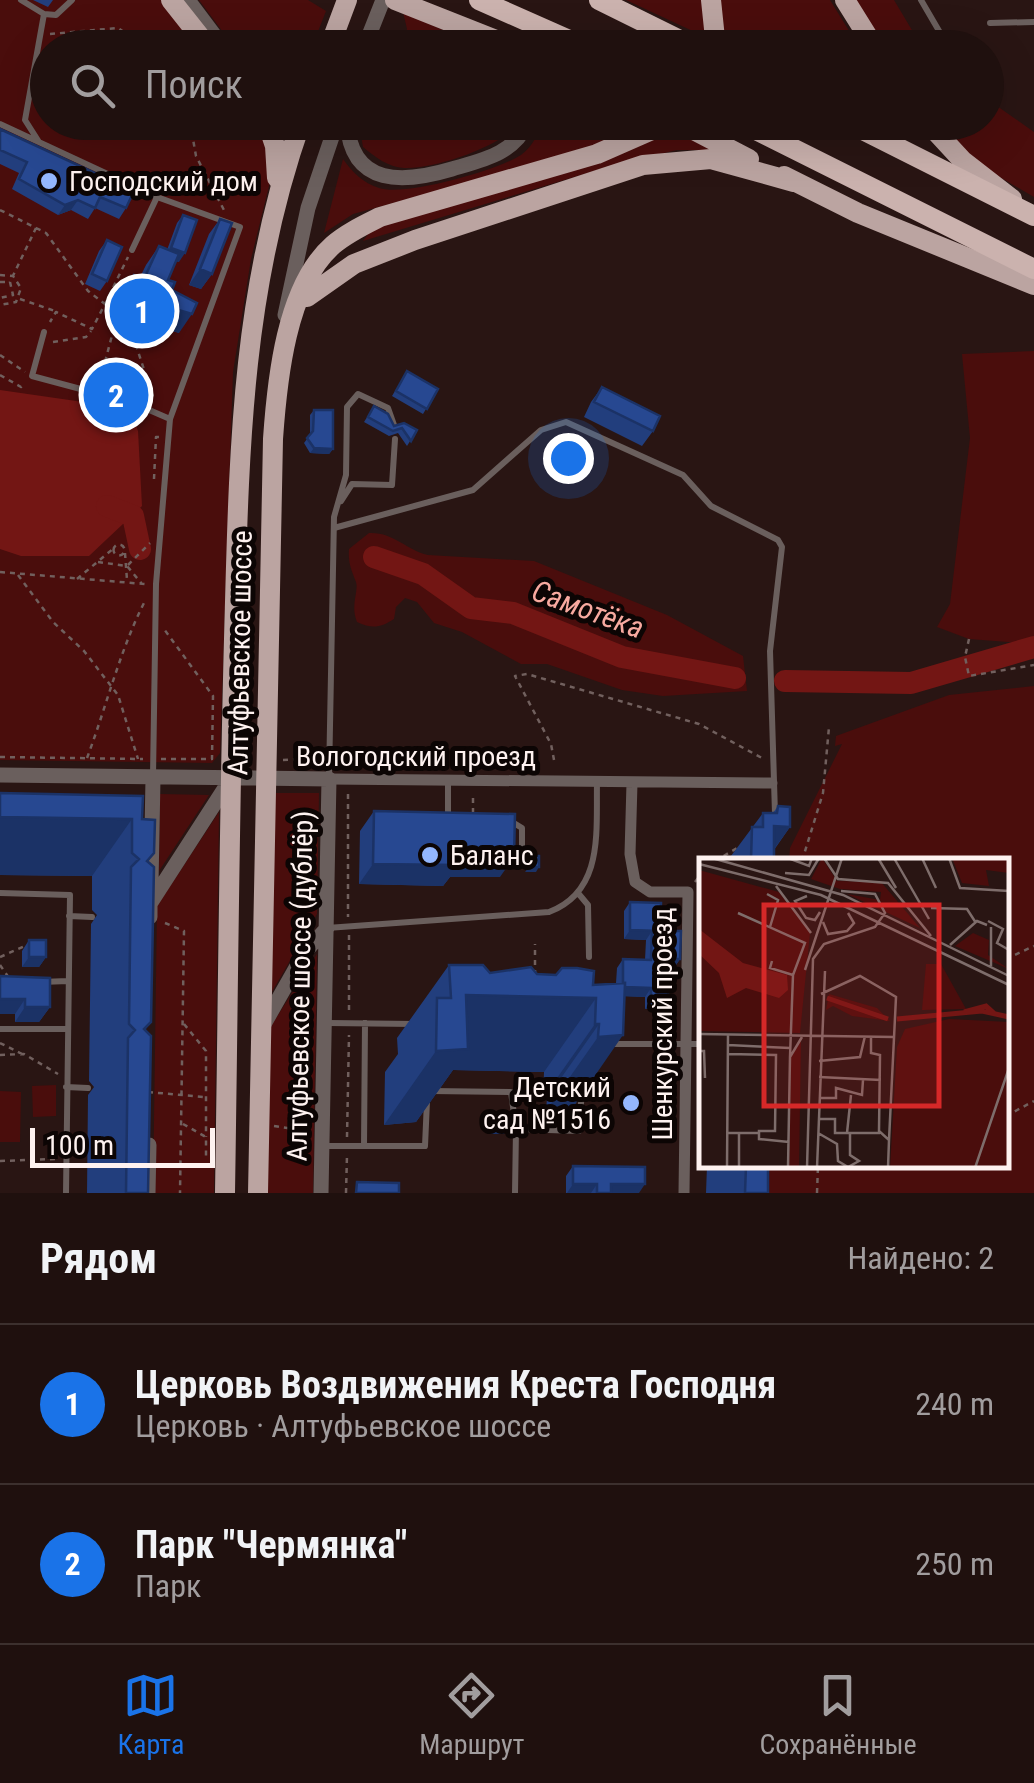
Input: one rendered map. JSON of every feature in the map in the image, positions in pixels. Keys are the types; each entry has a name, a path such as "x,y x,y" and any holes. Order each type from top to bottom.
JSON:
{"highway":[{"path":"478,0 546,30"},
{"path":"599,0 660,30"},
{"path":"776,140 1034,269"},
{"path":"883,140 1034,215"}],"main road":[{"path":"170,0 194,30"},
{"path":"394,0 467,30"},
{"path":"710,0 714,30"},
{"path":"845,0 864,30"},
{"path":"273,140 276,200"},
{"name":"Алтуфьевское шоссе","path":"225,1193 230,780 244,370 276,200 296,140"},
{"path":"277,374 298,305 317,262 353,230 380,217 634,140"},
{"path":"713,140 876,220 1034,284"},
{"path":"944,140 963,161 1034,215"},
{"path":"298,305 326,279 414,240 644,165 711,159 754,167 794,182"},
{"name":"Алтуфьевское шоссе","path":"258,1193 277,374"}],"street":[{"path":"188,0 210,30"},
{"path":"371,30 383,0"},
{"name":"Алтуфьевское шоссе","path":"277,374 297,253 332,140"},
{"path":"351,140 354,152 365,165 380,175 408,180 489,158 519,140"},
{"name":"Вологодский проезд","path":"0,775 632,782 657,786 772,783"},
{"path":"150,936 147,851 153,778"},
{"name":"Алтуфьевское шоссе (дублёр)","path":"320,1193 329,779"},
{"path":"150,913 230,780"},
{"name":"Шенкурский проезд","path":"632,782 630,854 635,882 650,892 688,892 695,1044 684,1193"},
{"path":"260,1030 305,952 326,928"},
{"path":"148,1193 149,1126"}],"lane":[{"path":"21,0 44,14 56,15 72,0"},
{"path":"921,0 938,30"},
{"path":"41,30 44,14"},
{"path":"990,22 1034,22"},
{"path":"30,92 25,120 30,127"},
{"path":"0,124 30,138"},
{"path":"36,140 157,197 240,227 170,419 155,584 150,759 153,778"},
{"path":"132,250 157,197"},
{"path":"43,335 32,376 133,403 170,419"},
{"path":"329,779 334,528 346,475 347,407 358,394 388,408 394,425"},
{"path":"334,528 473,490 541,430 566,422 683,474 711,506 778,540 782,547 770,652 774,713 772,783 777,829"},
{"path":"336,511 352,484 392,485 395,439"},
{"path":"448,780 448,819"},
{"path":"326,928 549,912 570,904 586,882 596,848 597,782"},
{"path":"432,819 473,820"},
{"path":"501,820 515,820 522,828 522,851"},
{"path":"0,893 70,895 66,1193"},
{"path":"578,893 588,905 589,957"},
{"path":"131,918 150,913"},
{"path":"69,916 92,917"},
{"path":"13,983 68,981"},
{"path":"324,1023 421,1024"},
{"path":"364,1023 364,1146"},
{"path":"0,1029 66,1030"},
{"path":"603,1044 695,1044"},
{"path":"516,1129 579,1131 583,1079"},
{"path":"66,1083 88,1088"},
{"path":"322,1140 364,1146 425,1146 428,1091 512,1092 515,1193"}],"path":[{"path":"96,30 121,30"},
{"path":"193,140 196,156 228,222"},
{"path":"0,210 46,233 88,292 106,304 115,324 100,381"},
{"path":"13,295 10,282 36,228"},
{"path":"56,312 43,335 57,343 86,338 132,250"},
{"path":"0,275 13,276"},
{"path":"0,300 12,305 19,298 21,288 13,276"},
{"path":"0,282 10,282"},
{"path":"0,300 13,295 92,330"},
{"path":"115,324 131,330 153,398"},
{"path":"0,355 32,376 21,387 0,375"},
{"path":"126,566 160,534"},
{"path":"77,580 120,545 128,582"},
{"path":"114,548 117,556 124,552"},
{"path":"98,562 126,566 142,584"},
{"path":"0,572 155,584 126,638 114,688 87,758"},
{"path":"18,575 53,622 114,688 138,762"},
{"path":"0,757 138,762 212,759 213,696 155,616"},
{"path":"969,639 965,657 969,674 1034,665"},
{"path":"554,760 550,744 515,676 527,674 698,724 735,740 766,763"},
{"path":"803,858 823,793 829,727"},
{"path":"282,760 317,758"},
{"path":"338,758 348,758 348,770"},
{"path":"346,1193 348,794"},
{"path":"473,794 473,820"},
{"path":"719,858 748,844"},
{"path":"150,913 184,930 180,1193"},
{"path":"535,977 536,944"},
{"path":"0,957 26,945"},
{"path":"1009,958 1034,946"},
{"path":"0,964 13,983"},
{"path":"183,1023 206,1050 206,1160"},
{"path":"0,1043 24,1054 66,1083"},
{"path":"0,1055 24,1054"},
{"path":"139,1092 206,1098"},
{"path":"1009,1114 1034,1101"},
{"path":"182,1123 206,1137"},
{"path":"272,1125 322,1140 347,1142"},
{"path":"0,1161 66,1159"},
{"path":"817,1193 818,1168"}],"shaded area":[{"path":"0,0 162,0 188,30 30,30 30,140 264,140 273,170 251,259 233,372 220,753 212,763 0,760"},
{"path":"199,0 308,0 326,11 319,30 221,30"},
{"path":"626,0 830,0 849,30 690,30"},
{"path":"854,0 894,0 912,30 874,30"},
{"path":"403,12 443,30 407,30"},
{"path":"1004,111 1034,132 1034,197 979,165 955,140 1004,140"},
{"path":"362,140 498,140 466,155 416,168 387,164 363,147"},
{"path":"534,140 692,140 714,150 677,150 614,165 363,241 371,230 504,188 500,174 353,214 324,233 343,159 358,177 379,188 409,189 473,174 509,161"},
{"path":"1034,351 1034,644 969,639 937,627 950,604 970,438 962,354"},
{"path":"0,390 90,403 133,417 138,431 142,506 89,556 21,556 0,549"},
{"path":"369,533 386,535 428,555 534,561 667,615 743,656 747,691 663,696 622,690 547,664 521,664 462,632 434,623 417,602 405,598 396,607 394,619 384,624 357,622 357,586 349,549"},
{"path":"1034,686 1034,1193 764,1193 765,1168 1009,1168 1009,858 789,858 790,848 842,744 835,746 836,736 949,695"},
{"path":"273,793 319,793 317,914 269,997"},
{"path":"160,794 209,795 159,871"},
{"path":"219,812 214,1193 153,1193 157,906"},
{"path":"317,954 313,1193 266,1193 269,1029"},
{"path":"56,1085 56,1116 33,1117 32,1086"},
{"path":"0,1091 21,1092 20,1142 0,1142"}],"building":[{"path":"0,129 134,191 126,208 100,197 95,208 78,200 65,205 19,179 27,162 0,150"},
{"path":"183,215 197,220 185,253 171,248"},
{"path":"220,219 232,223 212,274 200,269"},
{"path":"107,240 122,247 107,281 92,274"},
{"path":"159,246 179,254 168,280 175,282 172,290 197,303 192,314 165,306 162,314 134,303 138,294 128,290 134,275 144,279"},
{"path":"407,371 438,389 427,409 396,391"},
{"path":"602,387 660,416 653,431 594,402"},
{"path":"374,406 388,414 394,426 404,423 417,430 411,441 402,428 393,431 368,417"},
{"path":"314,410 333,410 333,449 314,448 307,438 313,431"},
{"path":"0,793 143,796 142,819 155,820 154,853 147,861 154,867 151,1022 144,1029 151,1036 148,1193 126,1193 128,1038 135,1030 129,1024 131,867 139,859 132,853 132,819 0,817"},
{"path":"778,806 790,807 790,827 774,826 774,858 751,858 752,827 763,827 763,813 777,813"},
{"path":"374,811 515,814 514,857 458,856 458,865 373,864"},
{"path":"529,856 539,856 539,867 529,867"},
{"path":"630,902 661,903 660,931 630,930"},
{"path":"652,931 681,931 680,959 669,959 668,1000 651,1000 651,988 625,987 623,983 623,959 651,960"},
{"path":"29,940 46,940 46,957 29,957"},
{"path":"449,965 483,965 490,973 531,967 537,974 556,975 562,968 577,968 594,971 593,985 625,983 623,1035 598,1037 596,998 466,995 468,1049 436,1051 437,998 451,998"},
{"path":"0,976 50,978 50,1007 25,1007 25,999 0,999"},
{"path":"492,1118 508,1119 507,1129 492,1129"},
{"path":"573,1166 645,1167 645,1184 611,1184 611,1193 597,1193 597,1184 573,1184"},
{"path":"746,1168 768,1168 768,1193 745,1193"},
{"path":"357,1182 399,1183 399,1193 356,1193"}],"waterway":[{"name":"Самотёка","path":"107,506 133,516 140,549"},
{"name":"Самотёка","path":"374,557 423,574 471,608 513,613 622,657 735,678"},
{"name":"Самотёка","path":"785,681 911,683 1034,647"}],"place":[{"name":"Господский дом","path":"49,181"},
{"name":"Церковь Воздвижения Креста Господня","path":"142,311"},
{"name":"Парк \"Чермянка\"","path":"116,395"},
{"name":"Баланс","path":"430,855"},
{"name":"Детский сад №1516","path":"631,1103"}]}
